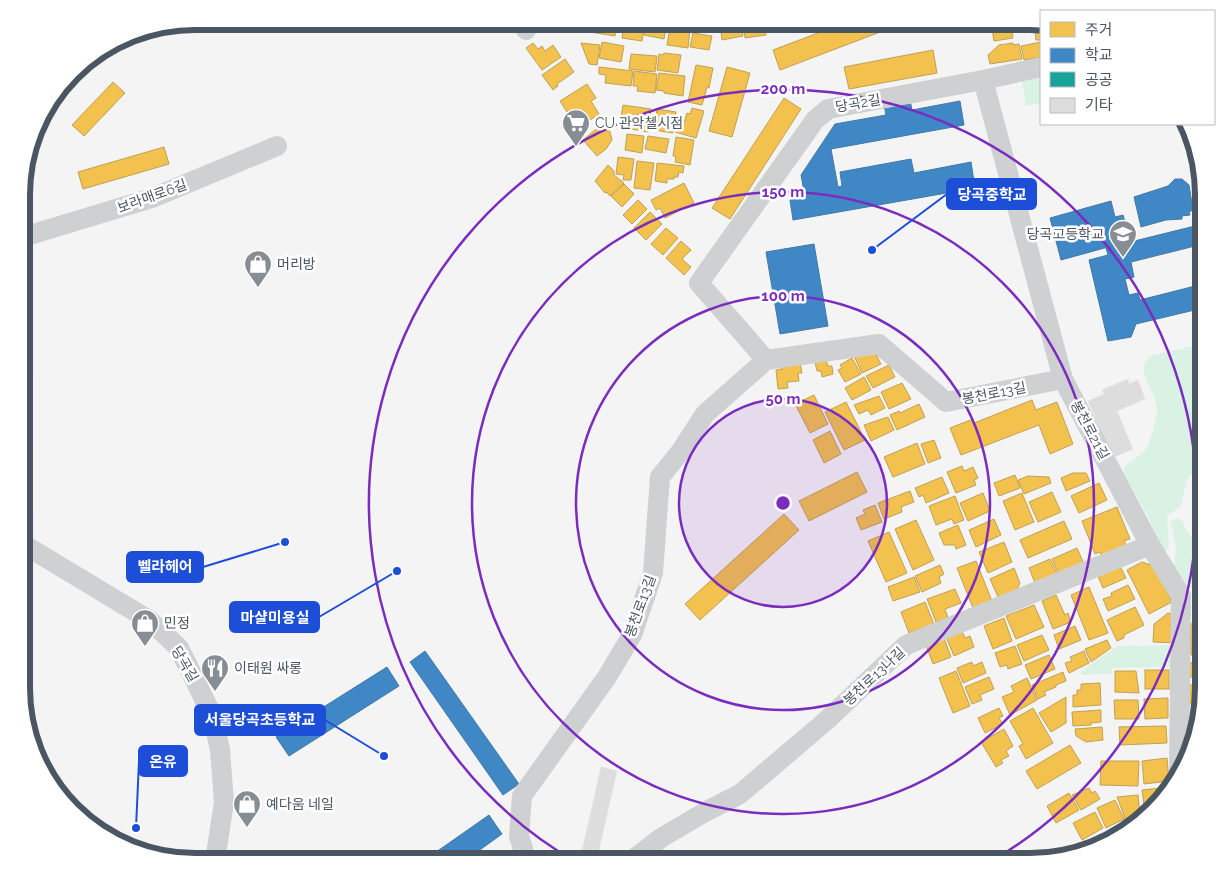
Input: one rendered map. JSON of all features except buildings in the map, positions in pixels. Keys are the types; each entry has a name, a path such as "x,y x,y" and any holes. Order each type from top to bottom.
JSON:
{"street":[{"name":"당곡2길","path":"766,360 699,283 815,120 828,108 983,80 1040,67"},
{"name":"봉천로21길","path":"983,80 1063,379 1150,545 1181,596 1179,758"},
{"name":"보라매로6길","path":"30,235 152,198 277,146"},
{"name":"봉천로13길","path":"522,853 523,849 519,836 522,796 607,677 632,635 653,573 660,478 705,414 766,360 879,344 946,402 1063,379"},
{"name":"봉천로13나길","path":"642,853 661,838 704,812 740,794 827,720 906,645 1150,545"},
{"name":"당곡길","path":"30,548 149,620 179,648 213,716 220,750 224,802 216,853"}],"green space":[{"path":"1040,73 1040,103 1026,106 1021,76"},
{"path":"1195,346 1195,471 1186,483 1181,506 1167,516 1169,548 1163,551 1147,514 1123,473 1125,466 1146,449 1156,420 1157,411 1154,396 1144,373 1144,366 1147,360 1153,355"},
{"path":"1178,518 1182,521 1190,536 1195,538 1195,587 1192,588 1185,586 1174,569 1176,548 1171,522"},
{"path":"1172,645 1173,667 1112,668 1112,674 1082,675 1081,671 1118,646"}],"place":[{"name":"CU 관악첼시점","path":"576,147"},
{"name":"당곡중학교","path":"872,250"},
{"name":"당곡고등학교","path":"1123,258"},
{"name":"머리방","path":"258,288"},
{"name":"벨라헤어","path":"285,542"},
{"name":"마샬미용실","path":"397,571"},
{"name":"민정","path":"145,647"},
{"name":"이태원 싸롱","path":"215,692"},
{"name":"서울당곡초등학교","path":"384,756"},
{"name":"온유","path":"136,828"},
{"name":"예다움 네일","path":"247,828"}]}
